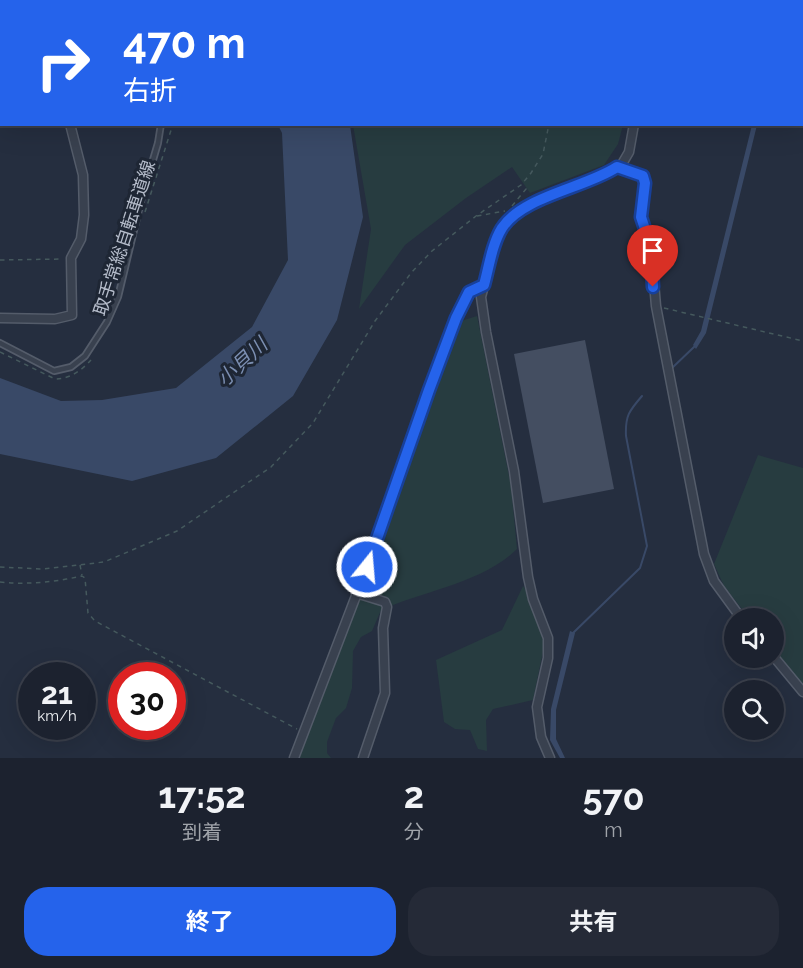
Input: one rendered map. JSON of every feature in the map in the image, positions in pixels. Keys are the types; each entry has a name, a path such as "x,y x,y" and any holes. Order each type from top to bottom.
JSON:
{"street":[{"path":"0,318 55,319 72,315 71,258 81,239 84,215 83,175 71,126"},
{"path":"549,758 541,737 537,707 548,658 548,638 529,583 514,471 481,297 496,240 516,210 589,182 617,167 626,160 634,126"},
{"path":"617,167 643,176 645,180 641,217 651,247 656,306 704,554 714,581 734,608"},
{"path":"294,758 322,689 456,318 469,292 484,285"},
{"path":"356,593 385,602 387,607 383,628 386,693 363,758"},
{"path":"783,668 803,692"}],"lane":[{"path":"0,343 54,371 70,367 85,356 106,322 117,297 161,126"}],"path":[{"name":"取手常総自転車道線","path":"143,219 172,126"},
{"path":"0,567 43,569 104,562 177,531 271,467 313,423 375,321 411,273 432,251 520,185 543,154 549,126"},
{"path":"476,216 516,210 516,200 526,189 520,185"},
{"path":"0,260 71,258"},
{"path":"656,306 803,341"},
{"path":"0,352 50,377 62,379 81,369 94,355"},
{"path":"80,565 82,576 85,578 88,613 95,621 303,733"},
{"path":"0,582 18,584 82,576"}],"green space":[{"path":"353,126 623,126 618,144 604,165 530,193 512,167 466,198 405,245 359,309 371,229"},
{"path":"477,316 511,486 517,549 503,561 470,578 381,610 372,631 361,637 353,651 352,688 346,708 336,718 327,742 327,753 331,758 298,758 341,648 461,321"},
{"path":"758,455 803,468 803,687 784,663 784,608 741,608 724,586 714,564"},
{"path":"523,586 528,592 545,642 533,700 493,709 486,720 487,751 478,749 470,730 455,729 444,722 436,660 502,630"}],"water":[{"name":"小貝川","path":"278,126 350,126 363,217 337,320 293,396 216,458 132,481 0,454 0,378 61,401 102,400 176,388 252,327 288,260 282,133"},
{"path":"752,126 757,126 706,333 696,349 693,345 701,331"},
{"path":"570,631 575,633 556,710 556,739 565,758 560,758 550,740 551,709"}],"building":[{"path":"585,340 614,489 543,503 514,354"}],"waterway":[{"path":"671,369 695,346"},
{"path":"572,634 640,568 647,546 626,436 629,414 642,396"}],"route":[{"path":"367,567 376,536 456,318 469,292 484,285 496,240 510,219 542,199 589,182 617,167 643,176 645,183 641,217 650,240 653,287"}]}
